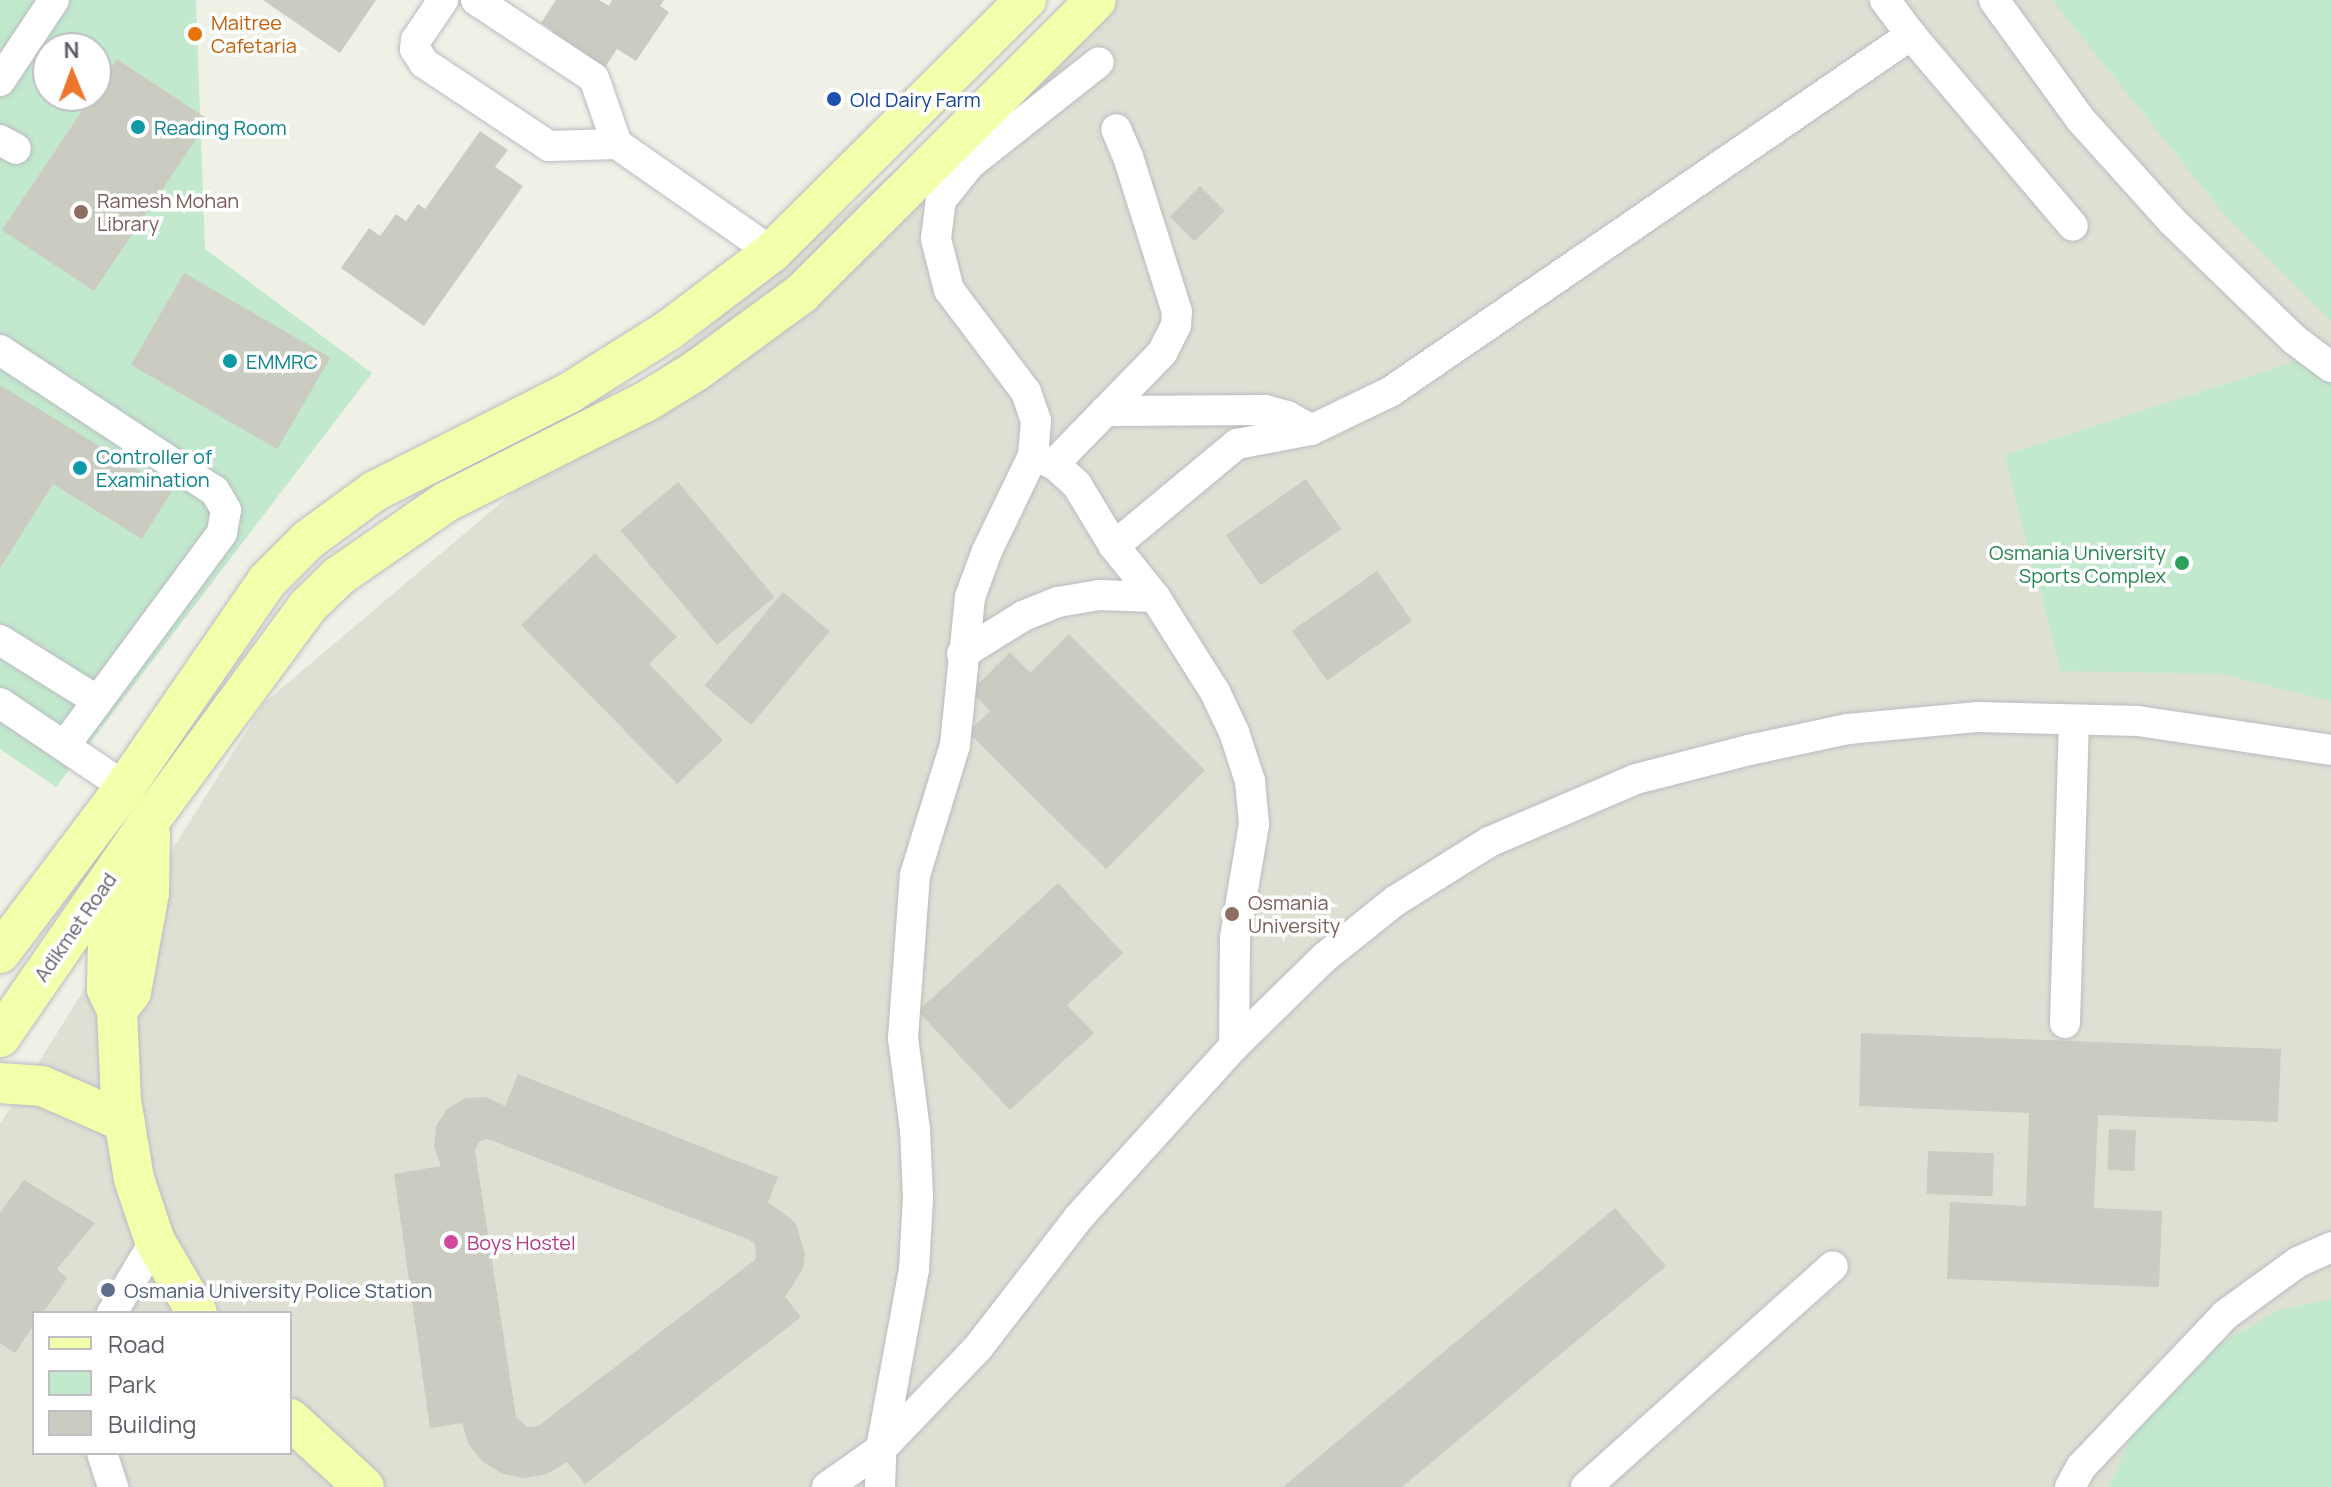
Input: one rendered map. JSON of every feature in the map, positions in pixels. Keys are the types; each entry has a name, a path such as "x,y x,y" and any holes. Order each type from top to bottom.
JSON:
{"main road":[{"path":"0,953 125,787 267,581 308,540 375,491 569,393 669,330 772,252 1026,0"},
{"name":"Adikmet Road","path":"0,1037 151,819 308,606 339,576 446,502 647,401 697,370 801,294 1096,0"},
{"path":"125,787 151,819 147,907 131,992 117,1010 125,1122 134,1179 155,1241 196,1311"},
{"path":"0,1083 42,1086 125,1122"},
{"path":"292,1421 364,1487"}],"street":[{"path":"0,81 54,0"},
{"path":"443,0 416,40 415,49 424,63 549,146 617,144"},
{"path":"476,0 594,78 617,144 772,252"},
{"path":"1994,0 2081,120 2172,221 2295,340 2331,367"},
{"path":"1114,546 1237,444 1311,430 1390,392 1900,12 2073,226"},
{"path":"1099,62 970,164 941,200 936,239 949,290 1026,392 1036,421 1043,460 1077,485 1114,546 1155,597 1215,692 1234,732 1250,781 1254,824 1235,938 1234,1046"},
{"path":"880,1487 881,1449 914,1269 916,1241 915,1130 903,1038 915,875 955,745 970,597 982,562 1043,460 1105,411 1162,353 1172,337 1177,312 1128,157 1116,129"},
{"path":"0,350 215,491 226,510 222,533 65,745"},
{"path":"1105,411 1265,410 1287,416 1311,430"},
{"path":"962,654 1023,616 1058,602 1099,595 1155,597"},
{"path":"0,640 98,701"},
{"path":"0,703 125,787"},
{"path":"827,1487 881,1449 977,1349 1079,1217 1234,1046 1325,957 1395,901 1489,842 1636,779 1848,729 1978,717 2138,721 2331,750"},
{"path":"2065,1023 2074,720"},
{"path":"113,1311 155,1241"},
{"path":"2070,1487 2081,1467 2225,1315 2298,1262 2331,1247"},
{"path":"1586,1487 1833,1266"},
{"path":"103,1455 113,1487"}],"shaded area":[{"name":"Osmania University","path":"1096,0 2331,0 2331,1487 0,1487 0,1124 264,703"}],"green space":[{"path":"0,0 196,0 205,249 372,373 56,787 0,749"},
{"path":"2052,0 2331,0 2331,321 2223,213"},
{"name":"Osmania University Sports Complex","path":"2331,350 2331,701 2221,674 2061,671 2004,455"},
{"path":"2331,1299 2331,1487 2109,1487 2136,1425 2198,1357 2278,1310"}],"building":[{"path":"263,0 376,0 340,53"},
{"path":"556,0 599,0 609,6 612,0 664,0 660,6 669,12 636,61 617,49 602,72 549,37 553,30 541,23"},
{"path":"117,59 209,120 94,291 2,230 81,112 112,112 112,66"},
{"path":"480,131 508,150 495,167 523,186 424,326 341,268 369,228 380,236 396,214 406,221 418,204 425,209"},
{"path":"1200,186 1225,211 1194,241 1170,216"},
{"name":"EMMRC","path":"184,273 330,357 277,449 131,365"},
{"name":"Controller of Examination","path":"0,385 172,491 142,539 53,484 0,568"},
{"path":"1306,479 1341,529 1261,585 1226,535"},
{"path":"678,482 774,597 717,645 621,530"},
{"path":"595,553 677,637 649,664 723,740 677,784 521,625"},
{"path":"1377,571 1412,621 1327,681 1292,631"},
{"path":"783,592 830,631 751,725 705,685"},
{"path":"1069,634 1205,770 1106,869 968,732 990,711 971,691 1010,652 1030,673"},
{"path":"1058,883 1123,953 1067,1005 1094,1033 1010,1110 918,1011"},
{"path":"1861,1033 2281,1049 2278,1122 2098,1115 2094,1208 2162,1211 2159,1287 1947,1279 1950,1202 2026,1206 2029,1113 1859,1106"},
{"path":"518,1074 778,1177 768,1202 795,1222 805,1253 803,1269 785,1297 801,1317 585,1484 567,1462 547,1474 525,1478 503,1474 483,1462 469,1445 462,1423 430,1428 394,1174 441,1166 434,1147 436,1126 447,1109 465,1098 486,1097 505,1106","holes":["488,1139 755,1244 756,1259 538,1426 527,1427 516,1417 475,1150 480,1141"]},
{"path":"2109,1129 2136,1130 2135,1171 2108,1170"},
{"path":"1928,1151 1994,1153 1992,1196 1926,1194"},
{"path":"24,1180 95,1223 57,1269 67,1278 44,1311 32,1311 32,1328 15,1353 0,1343 0,1213"},
{"path":"1615,1208 1666,1266 1402,1487 1283,1487"}],"place":[{"name":"Maitree Cafetaria","path":"195,34"},
{"name":"Old Dairy Farm","path":"834,99"},
{"name":"Reading Room","path":"138,127"},
{"name":"Ramesh Mohan Library","path":"81,212"},
{"name":"EMMRC","path":"230,361"},
{"name":"Controller of Examination","path":"80,468"},
{"name":"Osmania University Sports Complex","path":"2182,563"},
{"name":"Osmania University","path":"1232,914"},
{"name":"Boys Hostel","path":"451,1242"},
{"name":"Osmania University Police Station","path":"108,1290"}]}
